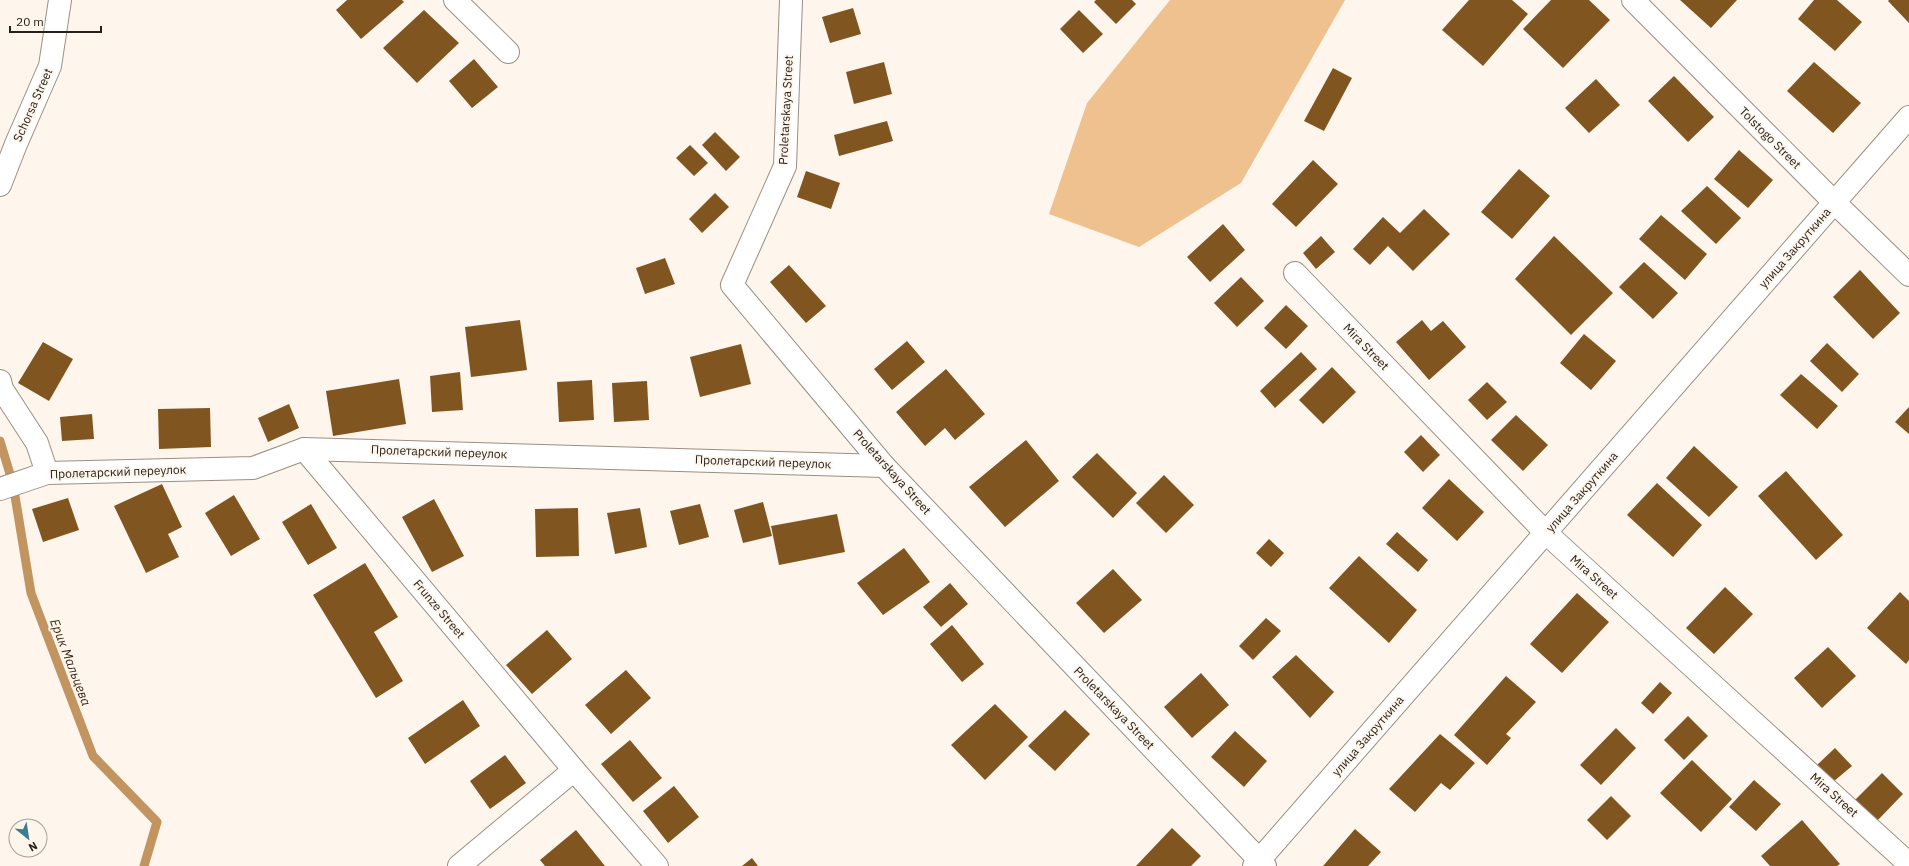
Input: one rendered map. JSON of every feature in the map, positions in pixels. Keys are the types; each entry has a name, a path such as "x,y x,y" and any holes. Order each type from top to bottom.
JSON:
{"street":[{"name":"Schorsa Street","path":"0,185 50,66 60,0"},
{"path":"454,0 508,52"},
{"name":"Proletarskaya Street","path":"791,0 785,166 732,285 884,466 1259,864"},
{"name":"Tolstogo Street","path":"1633,0 1835,203 1909,275"},
{"name":"улица Закруткина","path":"1259,864 1909,117"},
{"name":"Mira Street","path":"1295,274 1546,533 1909,864"},
{"path":"0,381 2,388 37,442 47,474"},
{"name":"Пролетарский переулок","path":"0,489 47,474 253,468 304,448 884,466"},
{"name":"Frunze Street","path":"304,448 574,770 657,866"},
{"path":"459,866 574,770"}],"shaded area":[{"path":"1170,0 1345,0 1241,183 1139,247 1049,214 1087,103"}],"building":[{"path":"347,0 402,0 404,2 361,39 336,10"},
{"path":"1096,0 1132,0 1136,4 1116,24 1094,2"},
{"path":"1469,0 1512,0 1528,14 1483,66 1442,30"},
{"path":"1551,0 1589,0 1610,20 1563,68 1523,29"},
{"path":"1680,0 1737,0 1711,28"},
{"path":"1814,0 1837,0 1862,22 1835,51 1798,19"},
{"path":"1909,0 1909,23 1888,1"},
{"path":"853,8 861,34 830,43 822,17"},
{"path":"424,10 459,43 417,83 383,48"},
{"path":"1079,10 1103,34 1083,53 1060,29"},
{"path":"474,59 498,87 472,108 449,81"},
{"path":"884,62 892,94 854,104 846,72"},
{"path":"1814,62 1861,103 1833,133 1787,91"},
{"path":"1333,68 1352,78 1324,131 1304,121"},
{"path":"1674,76 1714,117 1688,142 1648,101"},
{"path":"1596,79 1620,105 1589,133 1565,108"},
{"path":"887,121 893,141 839,156 834,135"},
{"path":"715,132 740,157 726,171 702,145"},
{"path":"690,145 708,163 694,176 676,158"},
{"path":"1739,150 1773,180 1748,208 1714,179"},
{"path":"1313,160 1338,184 1296,227 1272,204"},
{"path":"1519,169 1550,196 1512,239 1481,212"},
{"path":"806,171 840,183 831,209 797,197"},
{"path":"1707,186 1741,218 1716,244 1681,211"},
{"path":"715,193 729,207 702,233 689,219"},
{"path":"1424,209 1450,234 1413,271 1388,246 1370,265 1353,249 1383,217 1400,233"},
{"path":"1661,215 1707,254 1685,280 1639,239"},
{"path":"1223,224 1245,250 1210,282 1187,257"},
{"path":"1321,236 1335,252 1316,269 1303,253"},
{"path":"1554,236 1613,293 1571,335 1515,279"},
{"path":"665,258 675,284 645,294 636,268"},
{"path":"1644,262 1678,293 1653,319 1619,287"},
{"path":"789,265 826,306 806,323 770,282"},
{"path":"1860,270 1900,313 1873,339 1833,297"},
{"path":"1241,277 1264,301 1237,327 1214,303"},
{"path":"1286,305 1308,326 1286,349 1264,328"},
{"path":"520,320 527,370 471,377 465,327"},
{"path":"1422,320 1431,331 1443,321 1466,347 1429,380 1396,342"},
{"path":"1584,334 1616,361 1591,390 1560,363"},
{"path":"907,341 925,362 892,390 874,369"},
{"path":"43,342 73,359 49,401 18,383"},
{"path":"1827,343 1859,374 1842,392 1810,361"},
{"path":"741,344 751,384 700,397 690,357"},
{"path":"1301,352 1317,369 1275,408 1260,391"},
{"path":"1332,367 1356,392 1323,424 1299,400"},
{"path":"946,369 985,414 955,440 945,428 925,446 896,412"},
{"path":"460,372 463,410 432,412 430,376"},
{"path":"1801,374 1838,406 1817,429 1780,395"},
{"path":"399,379 406,424 333,436 326,391"},
{"path":"592,380 594,420 559,422 557,382"},
{"path":"647,381 649,420 614,422 612,383"},
{"path":"1487,382 1507,402 1487,420 1468,400"},
{"path":"289,404 299,428 268,442 258,418"},
{"path":"1909,407 1909,434 1895,422"},
{"path":"210,408 211,447 159,449 158,409"},
{"path":"92,414 94,439 62,441 60,417"},
{"path":"1516,415 1548,445 1523,471 1491,440"},
{"path":"1421,435 1440,455 1423,472 1404,452"},
{"path":"1026,440 1059,481 1005,527 969,487"},
{"path":"1694,446 1738,487 1709,517 1666,478"},
{"path":"1097,453 1137,493 1113,518 1072,477"},
{"path":"1786,471 1843,535 1816,560 1758,496"},
{"path":"1164,475 1194,505 1166,533 1136,503"},
{"path":"1449,479 1484,512 1457,541 1422,508"},
{"path":"1657,483 1702,525 1673,557 1627,515"},
{"path":"162,484 182,527 168,534 179,557 146,573 114,506"},
{"path":"234,495 260,539 231,556 205,513"},
{"path":"68,498 79,530 43,542 32,509"},
{"path":"434,499 464,556 432,572 402,517"},
{"path":"763,502 772,536 743,543 734,510"},
{"path":"311,504 337,548 308,565 282,522"},
{"path":"700,504 709,537 679,545 670,511"},
{"path":"578,508 579,556 536,557 535,509"},
{"path":"640,508 647,547 615,554 607,513"},
{"path":"837,514 845,552 779,565 771,526"},
{"path":"1397,532 1428,560 1418,572 1386,544"},
{"path":"1269,539 1284,553 1271,567 1256,553"},
{"path":"904,548 930,582 883,615 857,583"},
{"path":"1359,556 1417,610 1389,643 1329,588"},
{"path":"365,563 398,617 374,632 403,681 376,698 313,595"},
{"path":"1113,569 1142,600 1104,633 1076,603"},
{"path":"950,583 968,604 941,627 923,607"},
{"path":"1725,587 1753,614 1714,654 1686,628"},
{"path":"1900,592 1909,601 1909,660 1906,664 1867,628"},
{"path":"1577,593 1609,622 1562,673 1530,644"},
{"path":"1266,618 1281,631 1253,660 1239,646"},
{"path":"952,625 984,664 962,682 930,644"},
{"path":"547,630 572,659 532,694 506,665"},
{"path":"1828,647 1856,676 1822,708 1794,678"},
{"path":"1296,655 1334,692 1310,718 1272,677"},
{"path":"626,670 651,698 611,734 585,705"},
{"path":"1201,673 1229,705 1192,738 1164,707"},
{"path":"1506,676 1536,702 1506,734 1511,738 1487,765 1454,735"},
{"path":"1660,682 1672,693 1653,714 1641,703"},
{"path":"463,700 480,726 425,764 408,738"},
{"path":"995,704 1028,737 985,780 951,745"},
{"path":"1065,710 1090,734 1055,771 1028,746"},
{"path":"1688,716 1708,736 1684,760 1664,740"},
{"path":"1616,728 1636,748 1601,785 1580,765"},
{"path":"1235,731 1267,761 1244,787 1211,757"},
{"path":"1440,734 1475,763 1450,790 1441,783 1415,812 1389,789"},
{"path":"630,740 662,778 633,802 601,764"},
{"path":"1835,748 1852,766 1833,782 1817,765"},
{"path":"505,755 526,783 490,809 470,781"},
{"path":"1692,760 1732,799 1701,832 1660,793"},
{"path":"1882,773 1903,794 1876,822 1854,801"},
{"path":"1754,780 1781,804 1756,831 1729,807"},
{"path":"674,786 699,817 668,843 643,811"},
{"path":"1611,796 1631,816 1607,840 1587,820"},
{"path":"1802,820 1840,864 1837,866 1770,866 1761,856"},
{"path":"1172,828 1201,856 1191,866 1136,866"},
{"path":"1355,829 1381,852 1368,866 1323,866"},
{"path":"576,830 605,866 545,866 540,860"},
{"path":"752,858 758,866 742,866"}],"waterway":[{"name":"Ерик Мальцева","path":"0,441 13,484 31,593 93,756 157,822 144,866"}]}
